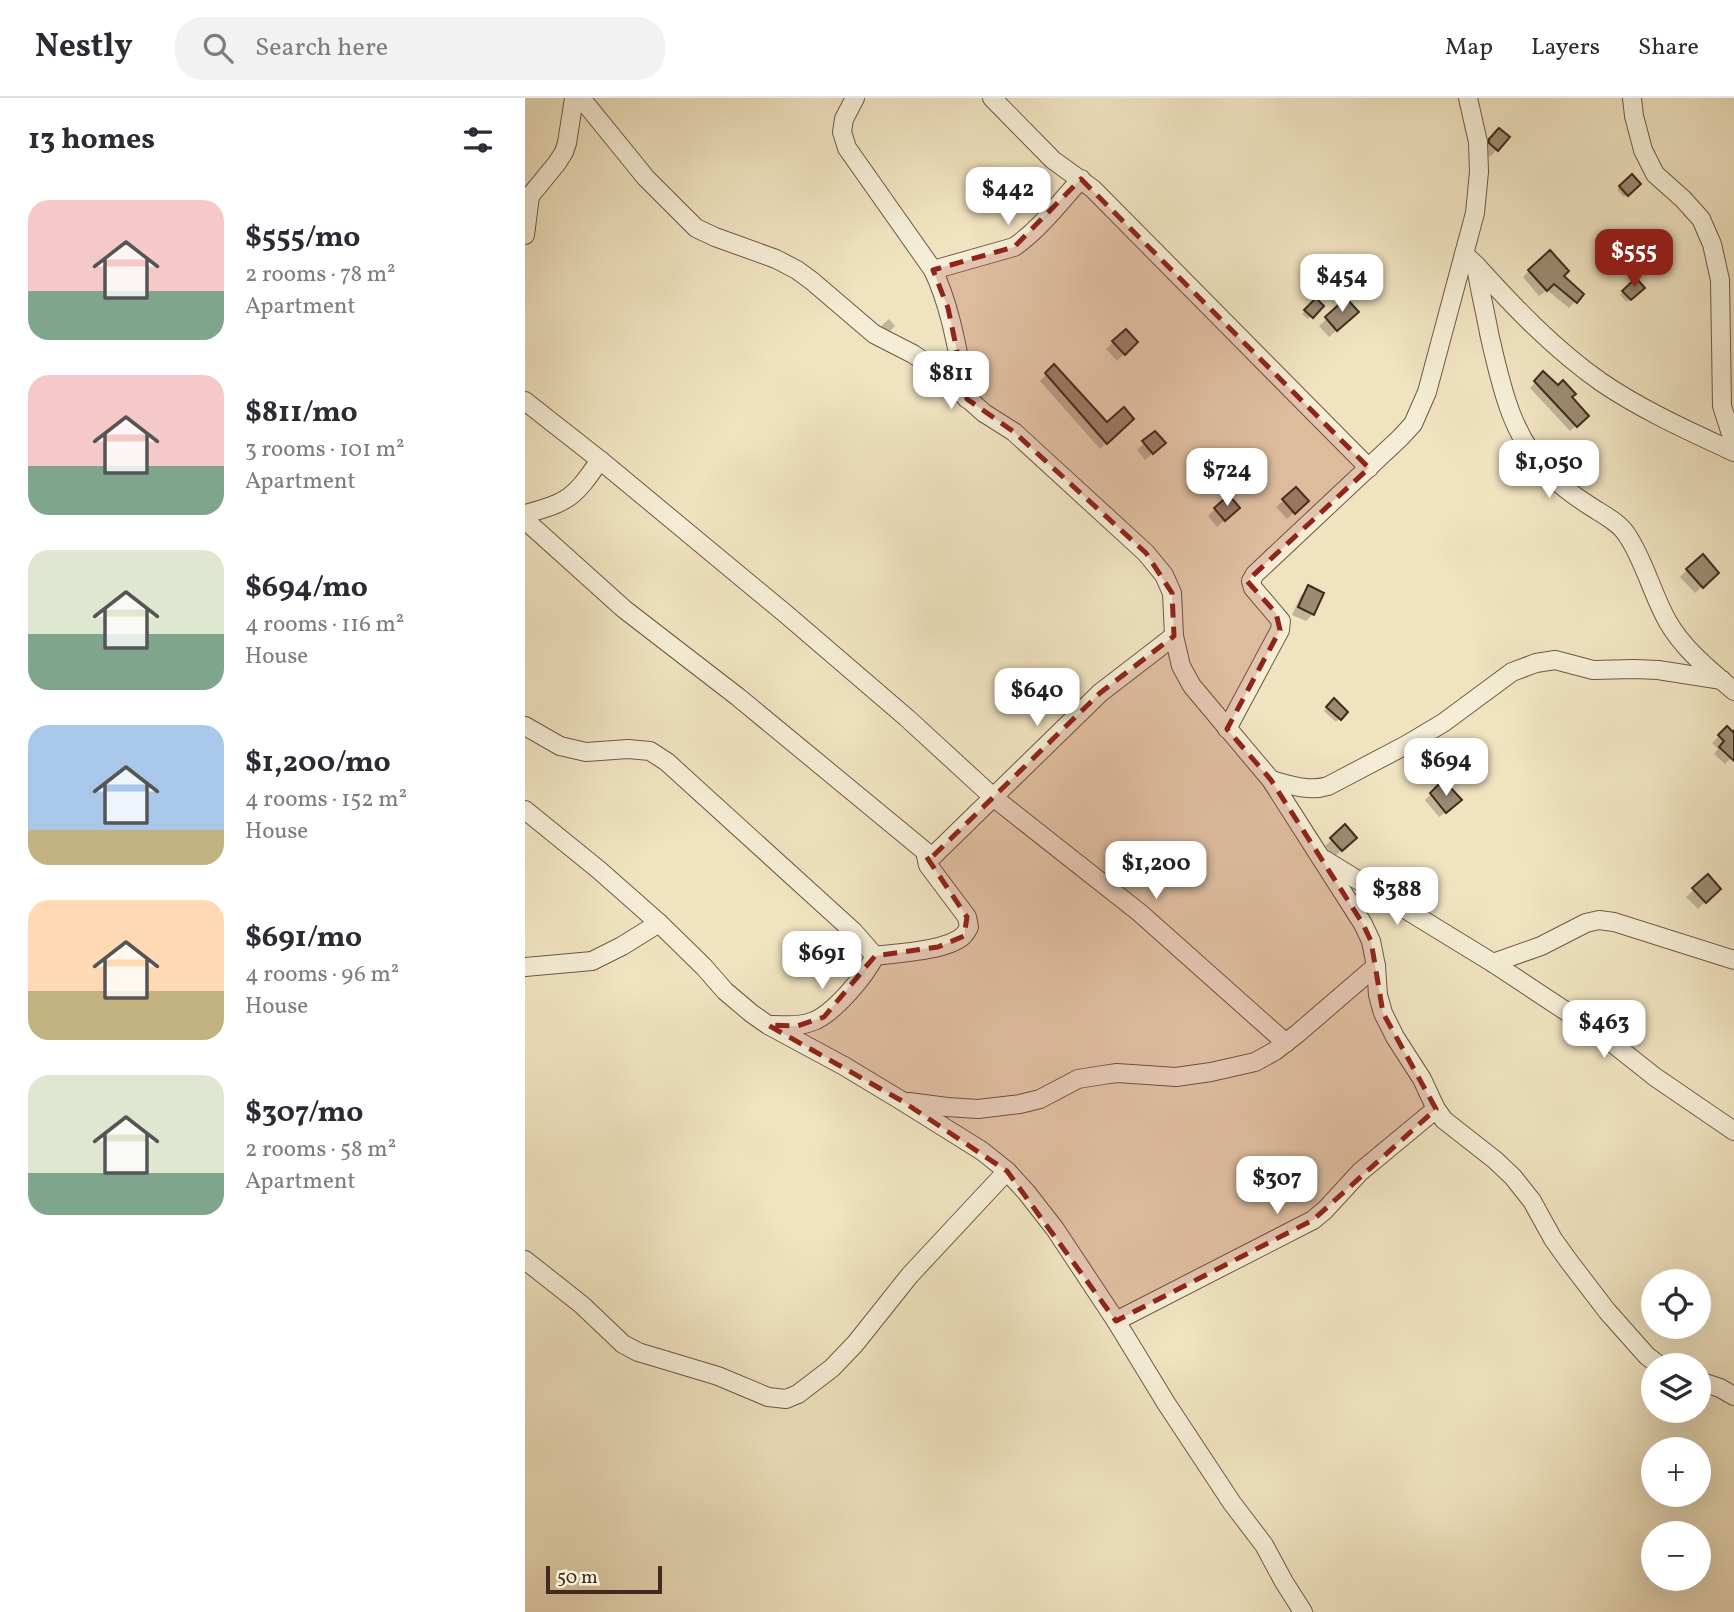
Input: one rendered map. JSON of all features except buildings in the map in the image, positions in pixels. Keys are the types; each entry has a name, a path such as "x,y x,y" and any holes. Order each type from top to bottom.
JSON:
{"street":[{"path":"525,235 530,196 564,152 573,98"},
{"path":"581,98 646,178 696,228 776,259 796,270 874,334 931,366 984,413 1014,432 1146,553 1164,575 1172,593 1174,636 1181,666 1192,686 1271,780 1322,858 1371,941 1376,966 1377,995 1395,1037 1422,1079 1436,1109 1444,1120 1513,1177 1532,1201 1568,1260 1644,1353"},
{"path":"855,98 844,119 842,132 847,148 933,270 948,308 967,399"},
{"path":"992,98 1053,160 1081,179 1102,198 1369,468"},
{"path":"1227,729 1280,630 1281,621 1253,588 1251,580 1400,438 1413,424 1427,392 1470,259 1479,172 1478,142 1468,98"},
{"path":"1632,98 1643,150 1655,174 1701,219 1712,244 1720,280 1722,406 1734,438"},
{"path":"933,270 1014,247 1037,227 1081,179"},
{"path":"1470,259 1511,304 1562,352 1602,382 1649,410 1734,452"},
{"path":"1470,259 1499,379 1521,437 1551,476 1626,533 1674,632 1705,666 1728,685"},
{"path":"525,401 787,615 907,718 993,797 1140,913 1286,1043"},
{"path":"525,514 556,506 573,495 600,460"},
{"path":"525,520 624,609 738,697 932,856"},
{"path":"875,956 938,947 964,936 969,927 967,917 928,865 926,856 932,856 1100,693 1174,636"},
{"path":"1271,780 1308,789 1328,786 1443,723 1512,672 1536,663 1555,660 1593,670 1657,670 1728,685"},
{"path":"525,726 560,746 586,752 628,749 650,751 667,762 844,923 875,956"},
{"path":"525,810 659,923 725,991 751,1013 902,1101 982,1151 1007,1171 1055,1229 1232,1503 1264,1545 1303,1612"},
{"path":"1322,858 1493,963 1602,1035 1655,1077 1734,1131"},
{"path":"1493,963 1541,946 1586,923 1599,920 1614,922 1734,960"},
{"path":"525,967 592,961 659,923"},
{"path":"768,1025 797,1026 824,1017 862,977 875,956"},
{"path":"902,1101 978,1109 1040,1099 1078,1079 1103,1074 1176,1077 1255,1062 1286,1043 1376,966"},
{"path":"1116,1321 1313,1220 1360,1172 1436,1109"},
{"path":"525,1260 582,1306 622,1344 638,1352 717,1376 768,1397 786,1399 798,1394 832,1368 855,1344 910,1275 1007,1171"},
{"path":"1711,1385 1734,1396"}],"highlighted area":[{"path":"1081,179 1369,468 1247,581 1276,613 1280,630 1227,729 1271,780 1363,924 1371,941 1383,1013 1436,1109 1313,1220 1116,1321 1007,1171 902,1101 768,1025 797,1026 824,1017 875,956 938,947 964,936 967,917 926,856 932,857 1100,693 1174,636 1172,593 1146,553 1014,432 967,399 948,308 933,270 1014,247"}]}
